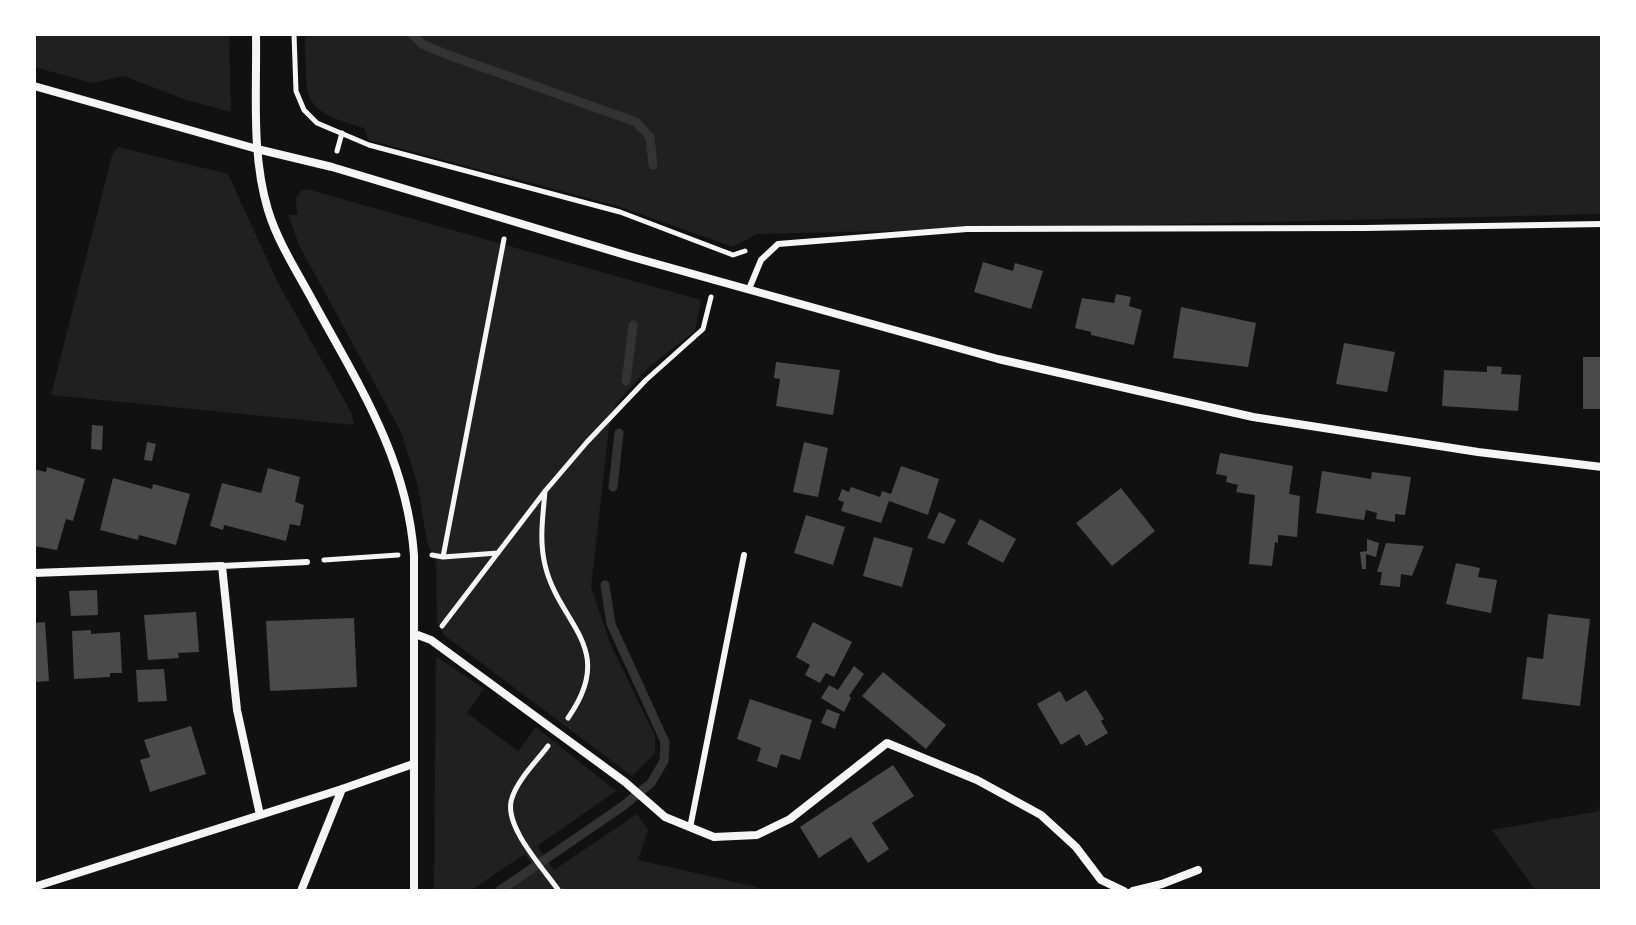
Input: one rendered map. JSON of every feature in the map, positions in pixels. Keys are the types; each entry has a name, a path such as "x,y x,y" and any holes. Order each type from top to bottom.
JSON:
{"street":[{"path":"256,34 257,149 268,210 275,229 390,446 408,507 414,555 414,891"},
{"path":"34,86 332,167 632,257 998,359 1253,417 1478,452 1602,467"},
{"path":"34,573 222,566 237,710 260,815"},
{"path":"415,634 431,640 625,782 665,817 714,837 757,835 790,819 887,743 977,780 1041,815 1076,847 1101,880 1124,891"},
{"path":"34,887 413,764"},
{"path":"301,891 342,789"},
{"path":"1133,891 1198,870"}],"lane":[{"path":"749,289 761,260 773,248 785,243 967,229 1602,224"},
{"path":"690,828 744,555"},
{"path":"222,566 307,562"}],"path":[{"path":"294,34 295,81 299,102 309,118 326,128 369,145 620,212 733,255 739,255 760,240 773,248"},
{"path":"443,557 504,239"},
{"path":"431,640 546,490 646,380 703,329 710,298"},
{"path":"546,490 542,537 545,566 554,591 582,635 587,664 582,696 512,796 511,817 516,831 559,891"},
{"path":"307,562 499,553"}],"shaded area":[{"path":"34,34 229,34 231,112 186,100 124,76 92,83 34,67"},
{"path":"305,34 1602,34 1602,214 757,234 733,247 618,206 368,140 364,128 327,114 316,107 310,98"},
{"path":"118,147 228,174 277,281 351,412 354,425 51,395 112,155"},
{"path":"302,190 701,300 695,331 648,368 616,404 609,427 591,587 610,643 655,736 655,753 632,776 444,635 437,622 436,562 427,542 418,486 401,432 300,247 288,215 297,215 296,197"},
{"path":"436,656 484,689 467,713 518,751 536,727 616,791 537,846 554,870 637,814 648,830 638,860 757,887 755,891 506,891 535,869 525,854 470,891 434,891"},
{"path":"1602,784 1602,891 1536,891 1492,830 1599,811"}],"building":[{"path":"983,262 1013,271 1015,263 1043,271 1031,309 974,292"},
{"path":"1116,294 1131,297 1129,306 1142,310 1134,345 1075,328 1082,298 1114,303"},
{"path":"1181,307 1256,323 1248,367 1173,358"},
{"path":"1344,343 1395,352 1387,392 1336,384"},
{"path":"1583,357 1602,357 1602,409 1583,409"},
{"path":"776,362 840,370 833,415 776,406 780,379 774,378"},
{"path":"1487,366 1502,367 1501,374 1521,375 1518,411 1442,406 1444,370 1487,372"},
{"path":"92,425 103,426 102,450 91,449"},
{"path":"147,442 156,444 152,461 144,460"},
{"path":"804,442 828,448 818,497 793,492"},
{"path":"1220,453 1293,466 1289,494 1300,496 1297,537 1278,535 1272,566 1249,564 1255,495 1236,492 1238,485 1226,482 1227,476 1216,474"},
{"path":"901,466 939,479 928,515 889,501 881,523 841,511 844,502 838,500 842,489 849,492 851,487 880,497 882,491 891,494"},
{"path":"47,467 85,479 73,521 66,519 57,550 34,546 34,469 46,472"},
{"path":"268,468 300,477 295,502 304,505 300,526 290,524 286,541 224,525 223,530 210,526 222,483 261,493"},
{"path":"1322,471 1371,479 1372,472 1411,477 1405,515 1395,514 1395,522 1376,519 1377,513 1366,510 1364,520 1316,513"},
{"path":"113,478 152,489 153,484 190,494 176,545 139,535 138,540 100,530"},
{"path":"1121,488 1155,531 1112,566 1076,523"},
{"path":"939,512 956,520 944,544 927,538"},
{"path":"806,515 845,527 833,565 794,553"},
{"path":"980,519 1016,539 1003,563 967,544"},
{"path":"874,537 913,548 902,587 863,576"},
{"path":"1367,539 1379,543 1376,557 1366,554 1366,569 1362,569 1360,552 1367,551"},
{"path":"1386,543 1424,546 1412,576 1401,574 1400,587 1380,585 1382,572 1377,572"},
{"path":"1456,563 1480,568 1478,577 1497,580 1491,613 1446,604"},
{"path":"97,590 98,615 71,616 69,591"},
{"path":"196,612 199,652 178,653 179,658 148,660 144,615"},
{"path":"1548,614 1590,619 1580,706 1522,699 1527,657 1543,659"},
{"path":"354,618 357,687 270,691 266,621"},
{"path":"45,622 49,681 34,682 34,623"},
{"path":"813,622 852,642 834,677 826,673 820,683 805,675 810,665 796,657"},
{"path":"91,630 91,634 120,632 122,673 110,673 110,677 74,679 72,631"},
{"path":"854,666 864,674 849,696 851,698 844,712 821,698 829,685 838,690"},
{"path":"164,669 167,701 138,702 136,670"},
{"path":"883,672 946,725 926,749 862,696"},
{"path":"1086,690 1104,719 1101,721 1108,733 1086,746 1079,734 1061,745 1037,704 1060,691 1066,702"},
{"path":"750,699 812,720 800,760 781,754 777,768 757,761 761,748 737,739"},
{"path":"827,709 840,714 835,729 821,723"},
{"path":"191,726 206,774 150,792 140,760 150,757 144,740"},
{"path":"893,765 914,796 872,823 889,849 868,863 851,837 819,858 800,827"}],"waterway":[{"path":"412,34 422,44 443,53 636,122 650,137 653,165"},
{"path":"626,381 633,325"},
{"path":"613,487 619,433"},
{"path":"499,891 623,806 651,783 664,761 665,742 611,624 605,585"}]}
